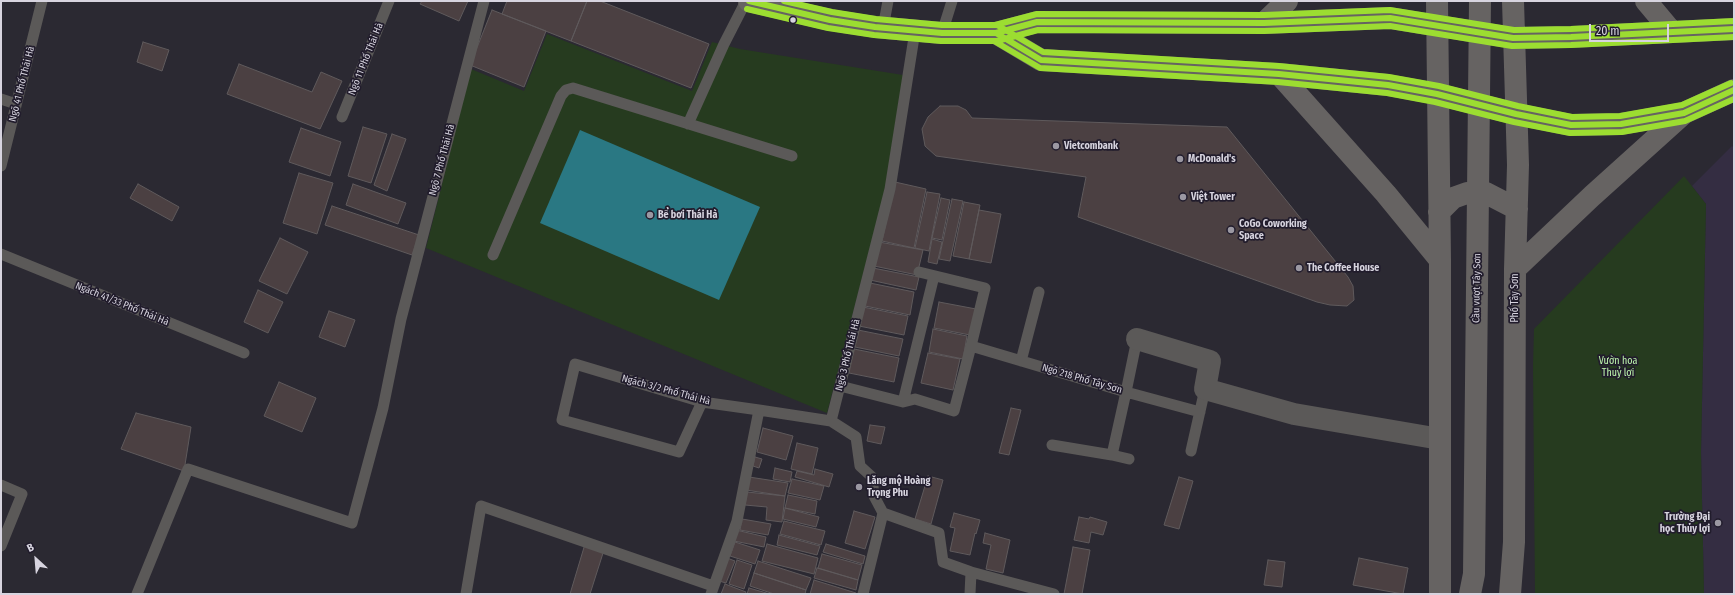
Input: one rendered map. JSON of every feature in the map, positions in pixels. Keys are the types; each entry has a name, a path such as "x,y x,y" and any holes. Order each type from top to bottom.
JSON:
{"main road":[{"path":"749,1 830,20 883,28 942,33 996,33 1037,22 1264,23 1390,18 1513,38 1571,37 1734,29"},
{"path":"1264,23 1287,1"},
{"path":"1437,1 1440,260 1440,594"},
{"name":"Cầu vượt Tây Sơn","path":"1475,587 1480,1"},
{"name":"Phố Tây Sơn","path":"1510,594 1514,542 1515,269 1518,165 1513,1"},
{"path":"1646,1 1672,32"},
{"path":"996,33 1041,60 1279,74 1388,85 1437,94 1516,114 1571,125 1621,124 1684,113 1734,90"},
{"path":"1279,74 1386,194 1440,260"},
{"path":"1515,269 1592,196 1684,113"},
{"path":"1439,212 1453,198 1467,193 1486,193 1517,209"}],"street":[{"name":"Ngõ 218 Phố Tây Sơn","path":"1137,339 1210,361 1205,389"},
{"path":"1205,389 1294,414 1440,439"}],"lane":[{"name":"Ngõ 41 Phố Thái Hà","path":"1,166 42,1"},
{"name":"Ngõ 11 Phố Thái Hà","path":"342,117 389,1"},
{"name":"Ngõ 7 Phố Thái Hà","path":"137,594 188,469 352,523 383,408 401,319 484,1"},
{"path":"688,124 724,44 746,1"},
{"path":"883,28 888,1"},
{"path":"942,33 952,1"},
{"name":"Ngõ 3 Phố Thái Hà","path":"831,421 890,189 915,31"},
{"path":"493,255 561,96 566,90 573,88 792,156"},
{"path":"1,99 16,104"},
{"name":"Ngách 41/33 Phố Thái Hà","path":"1,254 244,353"},
{"path":"840,386 903,402 915,400 954,411 985,288 919,272"},
{"path":"903,402 934,276"},
{"path":"1021,361 1039,292"},
{"name":"Ngõ 218 Phố Tây Sơn","path":"971,346 1126,392 1137,339"},
{"name":"Ngách 3/2 Phố Thái Hà","path":"702,402 679,452 562,420 575,364 702,402 759,410"},
{"path":"1191,451 1205,389"},
{"path":"1112,455 1126,392 1200,412"},
{"path":"466,594 481,506 712,590 737,521 759,410 831,421 856,437 860,466 872,477 874,496 883,513 863,594"},
{"path":"1052,445 1128,459"},
{"path":"1,485 22,494 1,546"},
{"path":"883,513 940,533 943,562 971,572 1054,594"},
{"path":"970,594 971,572"}],"shaded area":[{"path":"1732,146 1734,148 1734,594 1704,594 1701,452 1706,204 1692,186"}],"green space":[{"path":"547,34 692,91 712,42 740,49 903,75 885,190 827,413 426,248 471,69 524,91"},
{"name":"Vườn hoa Thuỷ lợi","path":"1684,176 1706,204 1701,452 1704,594 1535,594 1534,329"}],"water":[{"name":"Bể bơi Thái Hà","path":"580,130 760,207 719,300 540,223"}],"building":[{"path":"422,1 468,1 459,21 420,4"},
{"path":"507,1 587,1 571,41 502,14"},
{"path":"587,1 600,1 709,44 691,88 571,41"},
{"path":"492,10 546,31 524,87 470,65"},
{"path":"143,42 169,50 162,71 137,62"},
{"path":"239,64 312,92 321,72 342,81 320,129 227,94"},
{"name":"Việt Tower","path":"940,106 958,106 966,110 972,118 1227,127 1348,277 1353,286 1354,300 1347,306 1330,305 1317,302 1078,217 1086,177 936,156 925,146 922,129 928,117"},
{"path":"363,127 387,134 371,183 348,176"},
{"path":"301,128 341,142 330,176 289,162"},
{"path":"392,134 406,139 387,191 374,185"},
{"path":"299,173 333,183 317,234 283,223"},
{"path":"895,182 926,189 914,248 882,241"},
{"path":"138,184 179,207 172,221 130,198"},
{"path":"353,184 406,203 398,224 346,205"},
{"path":"927,192 940,194 929,251 915,248"},
{"path":"941,198 950,200 942,240 932,238"},
{"path":"952,199 963,201 950,261 939,259"},
{"path":"964,202 980,205 969,259 953,256"},
{"path":"332,206 419,235 412,255 325,225"},
{"path":"979,210 1001,214 991,263 969,259"},
{"path":"280,238 308,252 287,294 259,281"},
{"path":"932,239 942,242 937,264 928,262"},
{"path":"879,242 923,250 917,275 874,266"},
{"path":"873,268 919,277 916,290 870,280"},
{"path":"870,283 914,292 910,315 865,306"},
{"path":"258,290 283,302 268,333 244,322"},
{"path":"939,302 976,309 970,335 934,328"},
{"path":"863,307 908,316 904,335 859,326"},
{"path":"329,311 355,320 345,347 319,337"},
{"path":"933,329 967,336 963,359 929,352"},
{"path":"858,330 903,339 899,356 855,347"},
{"path":"854,349 899,358 894,382 849,373"},
{"path":"928,353 960,359 953,390 921,383"},
{"path":"279,382 316,398 302,432 264,416"},
{"path":"1011,408 1021,410 1009,455 999,453"},
{"path":"136,413 191,427 184,471 121,449"},
{"path":"870,425 885,427 881,444 867,441"},
{"path":"763,428 793,436 786,460 757,452"},
{"path":"797,443 818,448 812,474 791,469"},
{"path":"755,457 762,459 759,468 753,466"},
{"path":"775,468 792,472 790,482 773,479"},
{"path":"815,469 833,474 829,487 795,477 797,471 814,475"},
{"path":"928,476 943,480 931,524 915,519"},
{"path":"749,477 788,483 785,496 746,490"},
{"path":"1179,477 1193,481 1179,529 1164,525"},
{"path":"792,479 824,486 820,500 788,493"},
{"path":"747,492 785,496 782,522 766,520 767,507 745,505"},
{"path":"788,495 817,501 815,514 785,508"},
{"path":"785,508 819,517 816,527 783,519"},
{"path":"854,511 875,517 865,549 845,543"},
{"path":"954,513 980,520 976,534 975,533 970,555 950,551 955,528 950,527"},
{"path":"1079,517 1089,519 1090,517 1107,522 1103,535 1091,532 1089,543 1074,540"},
{"path":"742,519 771,524 768,535 740,530"},
{"path":"784,521 825,531 821,545 780,534"},
{"path":"736,530 766,537 764,547 734,541"},
{"path":"985,533 1010,540 1003,573 986,569 991,545 983,543"},
{"path":"779,535 820,546 817,555 777,545"},
{"path":"735,542 760,550 755,564 730,556"},
{"path":"585,544 604,550 590,594 570,594"},
{"path":"767,544 818,558 814,574 762,561"},
{"path":"826,544 865,556 863,564 823,552"},
{"path":"1073,547 1090,550 1082,594 1064,594"},
{"path":"822,554 862,565 858,580 818,568"},
{"path":"727,558 735,561 726,583 719,581"},
{"path":"1359,558 1408,568 1403,594 1353,585"},
{"path":"737,560 752,565 744,589 729,584"},
{"path":"1268,560 1285,562 1282,587 1264,585"},
{"path":"758,561 811,578 806,590 754,573"},
{"path":"817,568 858,580 856,590 814,578"},
{"path":"754,573 806,590 805,594 774,594 750,586"},
{"path":"814,580 856,593 856,594 810,594"},
{"path":"725,584 746,592 745,594 721,594"},
{"path":"749,588 770,594 747,594"}],"transit line":[{"path":"749,1 830,20 875,27 942,33 996,33 1041,60 1279,74 1388,85 1437,94 1516,114 1571,125 1621,124 1684,113 1734,90"},
{"path":"784,1 832,12 876,19 942,25 997,25 1043,52 1279,66 1389,77 1439,86 1518,106 1572,117 1620,116 1682,105 1731,83"},
{"path":"747,9 828,28 874,35 941,41 994,41 1040,68 1278,82 1387,93 1435,102 1514,122 1570,133 1622,132 1685,121 1734,99"},
{"path":"978,25 995,25 1037,14 1264,15 1390,10 1514,30 1571,29 1734,21"},
{"path":"978,33 996,33 1037,22 1264,23 1390,18 1513,38 1571,37 1734,29"},
{"path":"978,41 997,41 1038,30 1264,31 1390,26 1512,46 1571,45 1734,37"}],"place":[{"name":"Vietcombank","path":"1056,146"},
{"name":"McDonald's","path":"1180,159"},
{"name":"Việt Tower","path":"1183,197"},
{"name":"Bể bơi Thái Hà","path":"650,215"},
{"name":"CoGo Coworking Space","path":"1231,230"},
{"name":"The Coffee House","path":"1299,268"},
{"name":"Lăng mộ Hoàng Trọng Phu","path":"859,487"},
{"name":"Trường Đại học Thủy lợi","path":"1718,523"}]}
